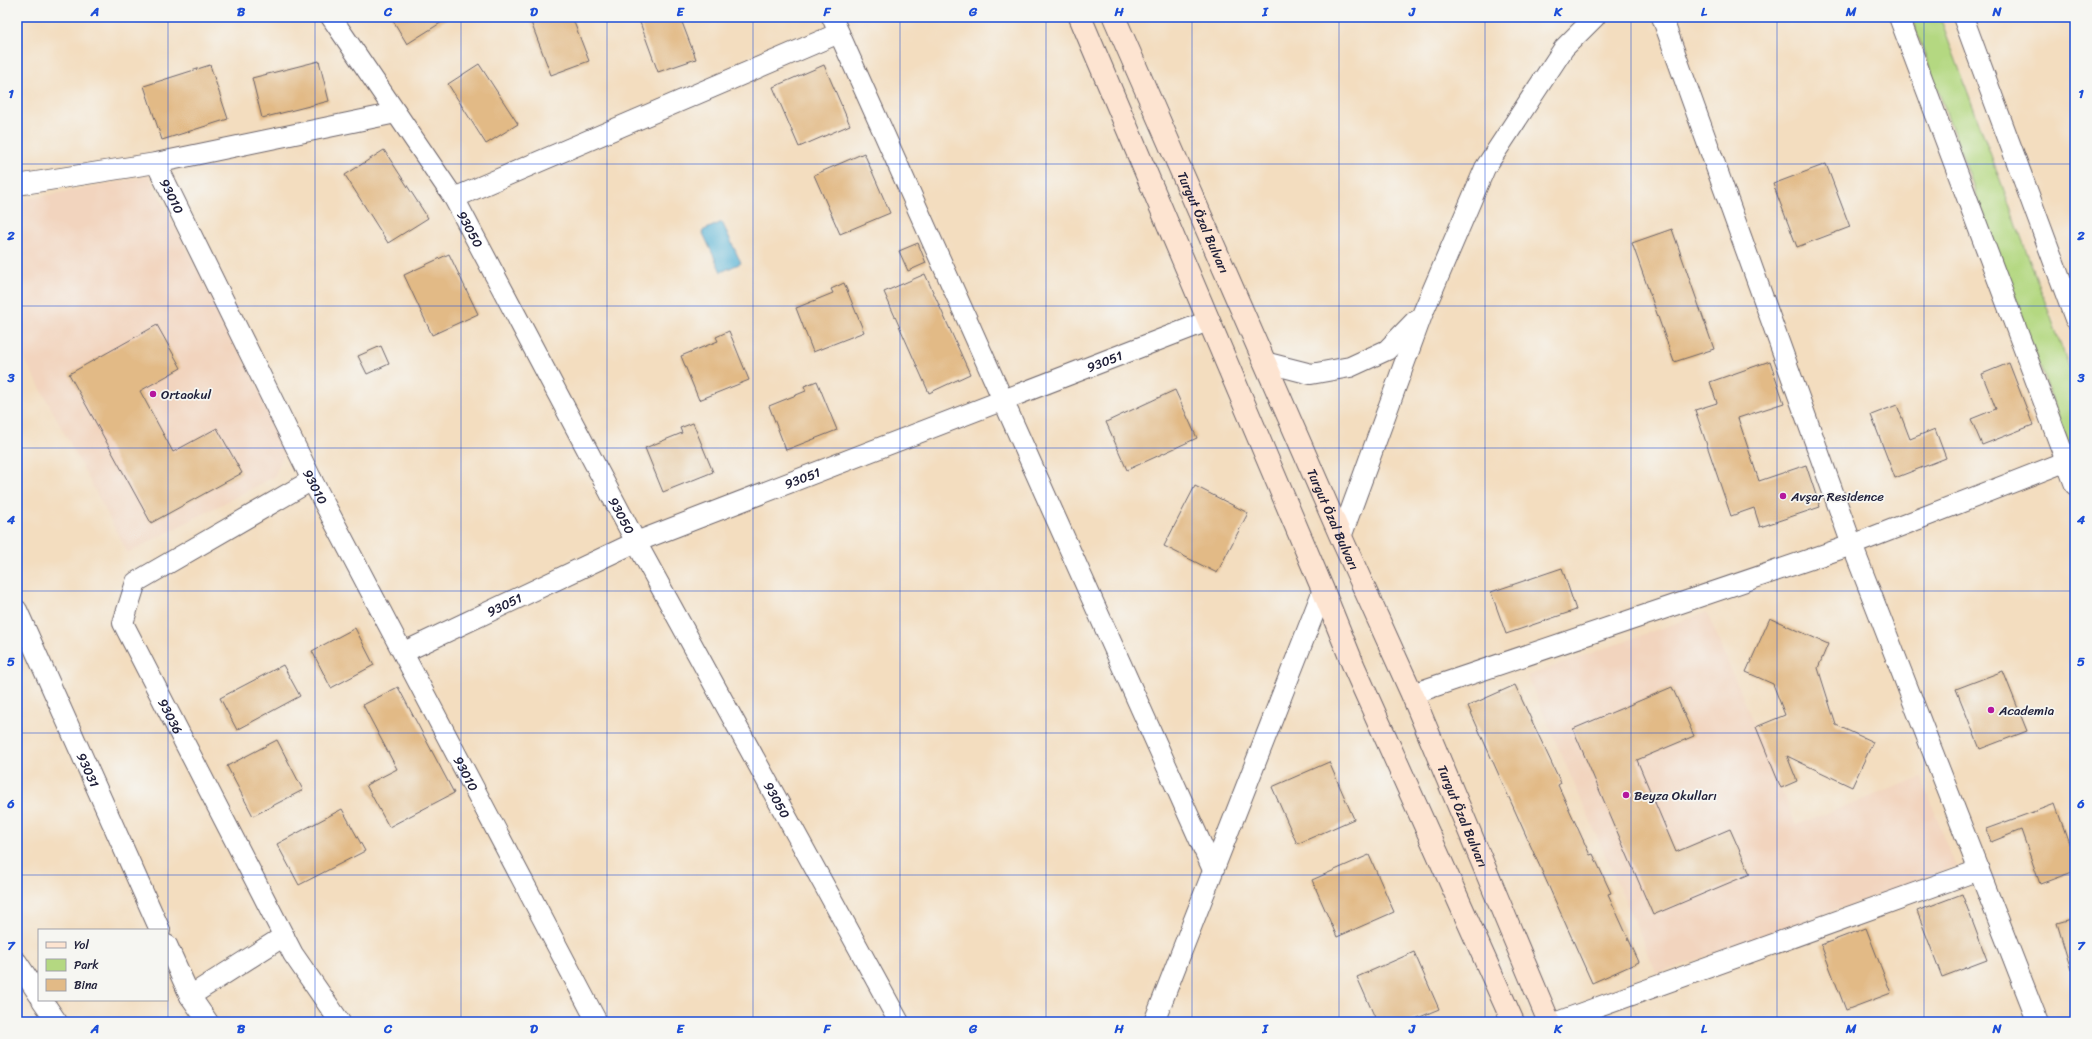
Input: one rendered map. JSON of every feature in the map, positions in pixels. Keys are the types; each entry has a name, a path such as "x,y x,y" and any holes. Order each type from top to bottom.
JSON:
{"main road":[{"path":"1080,17 1208,322 1323,590 1354,667 1513,1022"},
{"name":"Turgut Özal Bulvarı","path":"1114,17 1340,537 1412,694 1549,1022"}],"street":[{"name":"93050","path":"331,17 454,198 636,542 899,1022"},
{"path":"1340,537 1422,315 1485,168 1564,48 1595,17"},
{"path":"1662,17 1852,545 2038,1022"},
{"path":"1899,17 2071,459 2075,485"},
{"path":"1963,17 2075,319"},
{"path":"454,198 836,25 1213,870"},
{"name":"93010","path":"396,114 156,163 312,480 404,652 597,1022"},
{"path":"17,185 156,163"},
{"path":"1264,362 1311,374 1350,367 1387,350 1422,315"},
{"name":"93051","path":"404,652 636,542 1208,322"},
{"path":"1412,694 1852,545 2071,459"},
{"name":"93036","path":"312,480 136,582 123,623 293,954 340,1022"},
{"path":"1154,1022 1323,590"},
{"name":"93031","path":"17,611 160,929"},
{"path":"1556,1022 1979,870"},
{"path":"190,996 284,936"},
{"path":"168,947 190,996 208,1022"},
{"path":"17,962 38,994"},
{"path":"43,1001 57,1022"}],"shaded area":[{"name":"Ortaokul","path":"149,176 288,445 274,477 128,553 17,344 17,201"},
{"path":"1707,612 1796,825 1921,777 1956,867 1657,974 1527,676"}],"green space":[{"path":"1911,17 1940,17 2075,383 2075,446 2070,448"}],"water":[{"path":"722,222 741,263 721,272 702,231"}],"building":[{"path":"391,17 450,17 407,44"},
{"path":"529,17 572,17 589,61 551,75"},
{"path":"638,17 680,17 696,59 658,72"},
{"path":"319,61 329,101 262,118 252,78"},
{"path":"479,64 518,124 486,144 448,84"},
{"path":"210,65 228,119 162,140 144,86"},
{"path":"824,65 850,125 799,147 773,87"},
{"path":"384,150 428,218 388,243 345,175"},
{"path":"864,153 890,213 840,234 814,175"},
{"path":"1826,164 1850,227 1797,247 1773,184"},
{"path":"1672,229 1714,349 1674,362 1632,243"},
{"path":"918,243 926,263 908,271 899,251"},
{"path":"449,254 478,314 432,335 404,275"},
{"path":"925,274 970,374 929,393 884,292"},
{"path":"844,283 864,332 813,352 796,308 833,293 831,289"},
{"path":"157,325 181,368 140,391 173,452 217,428 242,473 151,523 69,374"},
{"path":"729,331 749,380 699,400 681,356 718,341 716,337"},
{"path":"381,346 389,364 367,374 358,356"},
{"path":"1770,361 1784,403 1738,418 1759,481 1806,465 1820,507 1760,527 1754,508 1731,516 1695,410 1717,403 1710,382"},
{"path":"2009,363 2033,425 1982,445 1971,419 1996,409 1982,374"},
{"path":"817,381 837,430 786,450 769,406 806,391 804,386"},
{"path":"1175,390 1197,438 1127,470 1106,422"},
{"path":"1897,405 1910,439 1935,429 1946,458 1895,478 1871,415"},
{"path":"693,423 713,472 663,492 645,448 682,433 680,428"},
{"path":"1195,486 1248,513 1217,573 1164,546"},
{"path":"1562,568 1576,610 1506,634 1491,592"},
{"path":"1770,618 1828,644 1818,668 1836,725 1873,742 1852,787 1787,756 1797,781 1781,788 1756,727 1785,715 1773,684 1746,672"},
{"path":"355,628 374,665 331,688 312,651"},
{"path":"283,665 300,696 237,730 220,698"},
{"name":"Academia","path":"2003,671 2027,731 1980,749 1956,689"},
{"path":"1515,685 1561,783 1558,785 1590,855 1593,854 1611,893 1608,894 1639,962 1592,983 1468,706"},
{"path":"398,687 454,793 389,827 366,785 397,769 363,705"},
{"name":"Beyza Okulları","path":"1672,687 1694,736 1637,760 1676,852 1730,829 1750,874 1653,915 1573,729"},
{"path":"277,740 303,790 253,816 227,766"},
{"path":"1329,762 1354,819 1297,844 1272,787"},
{"path":"2055,804 2075,860 2075,871 2040,884 2021,830 1991,842 1986,829"},
{"path":"342,809 365,851 299,885 277,844"},
{"path":"1369,855 1394,912 1337,937 1312,880"},
{"path":"1962,894 1987,960 1942,977 1917,911"},
{"path":"2075,918 2075,969 2071,970 2057,923"},
{"path":"1866,928 1891,993 1846,1010 1821,945"},
{"path":"1414,952 1439,1009 1408,1022 1377,1022 1357,977"}],"place":[{"name":"Ortaokul","path":"153,394"},
{"name":"Avşar Residence","path":"1783,496"},
{"name":"Academia","path":"1991,710"},
{"name":"Beyza Okulları","path":"1626,795"}]}
